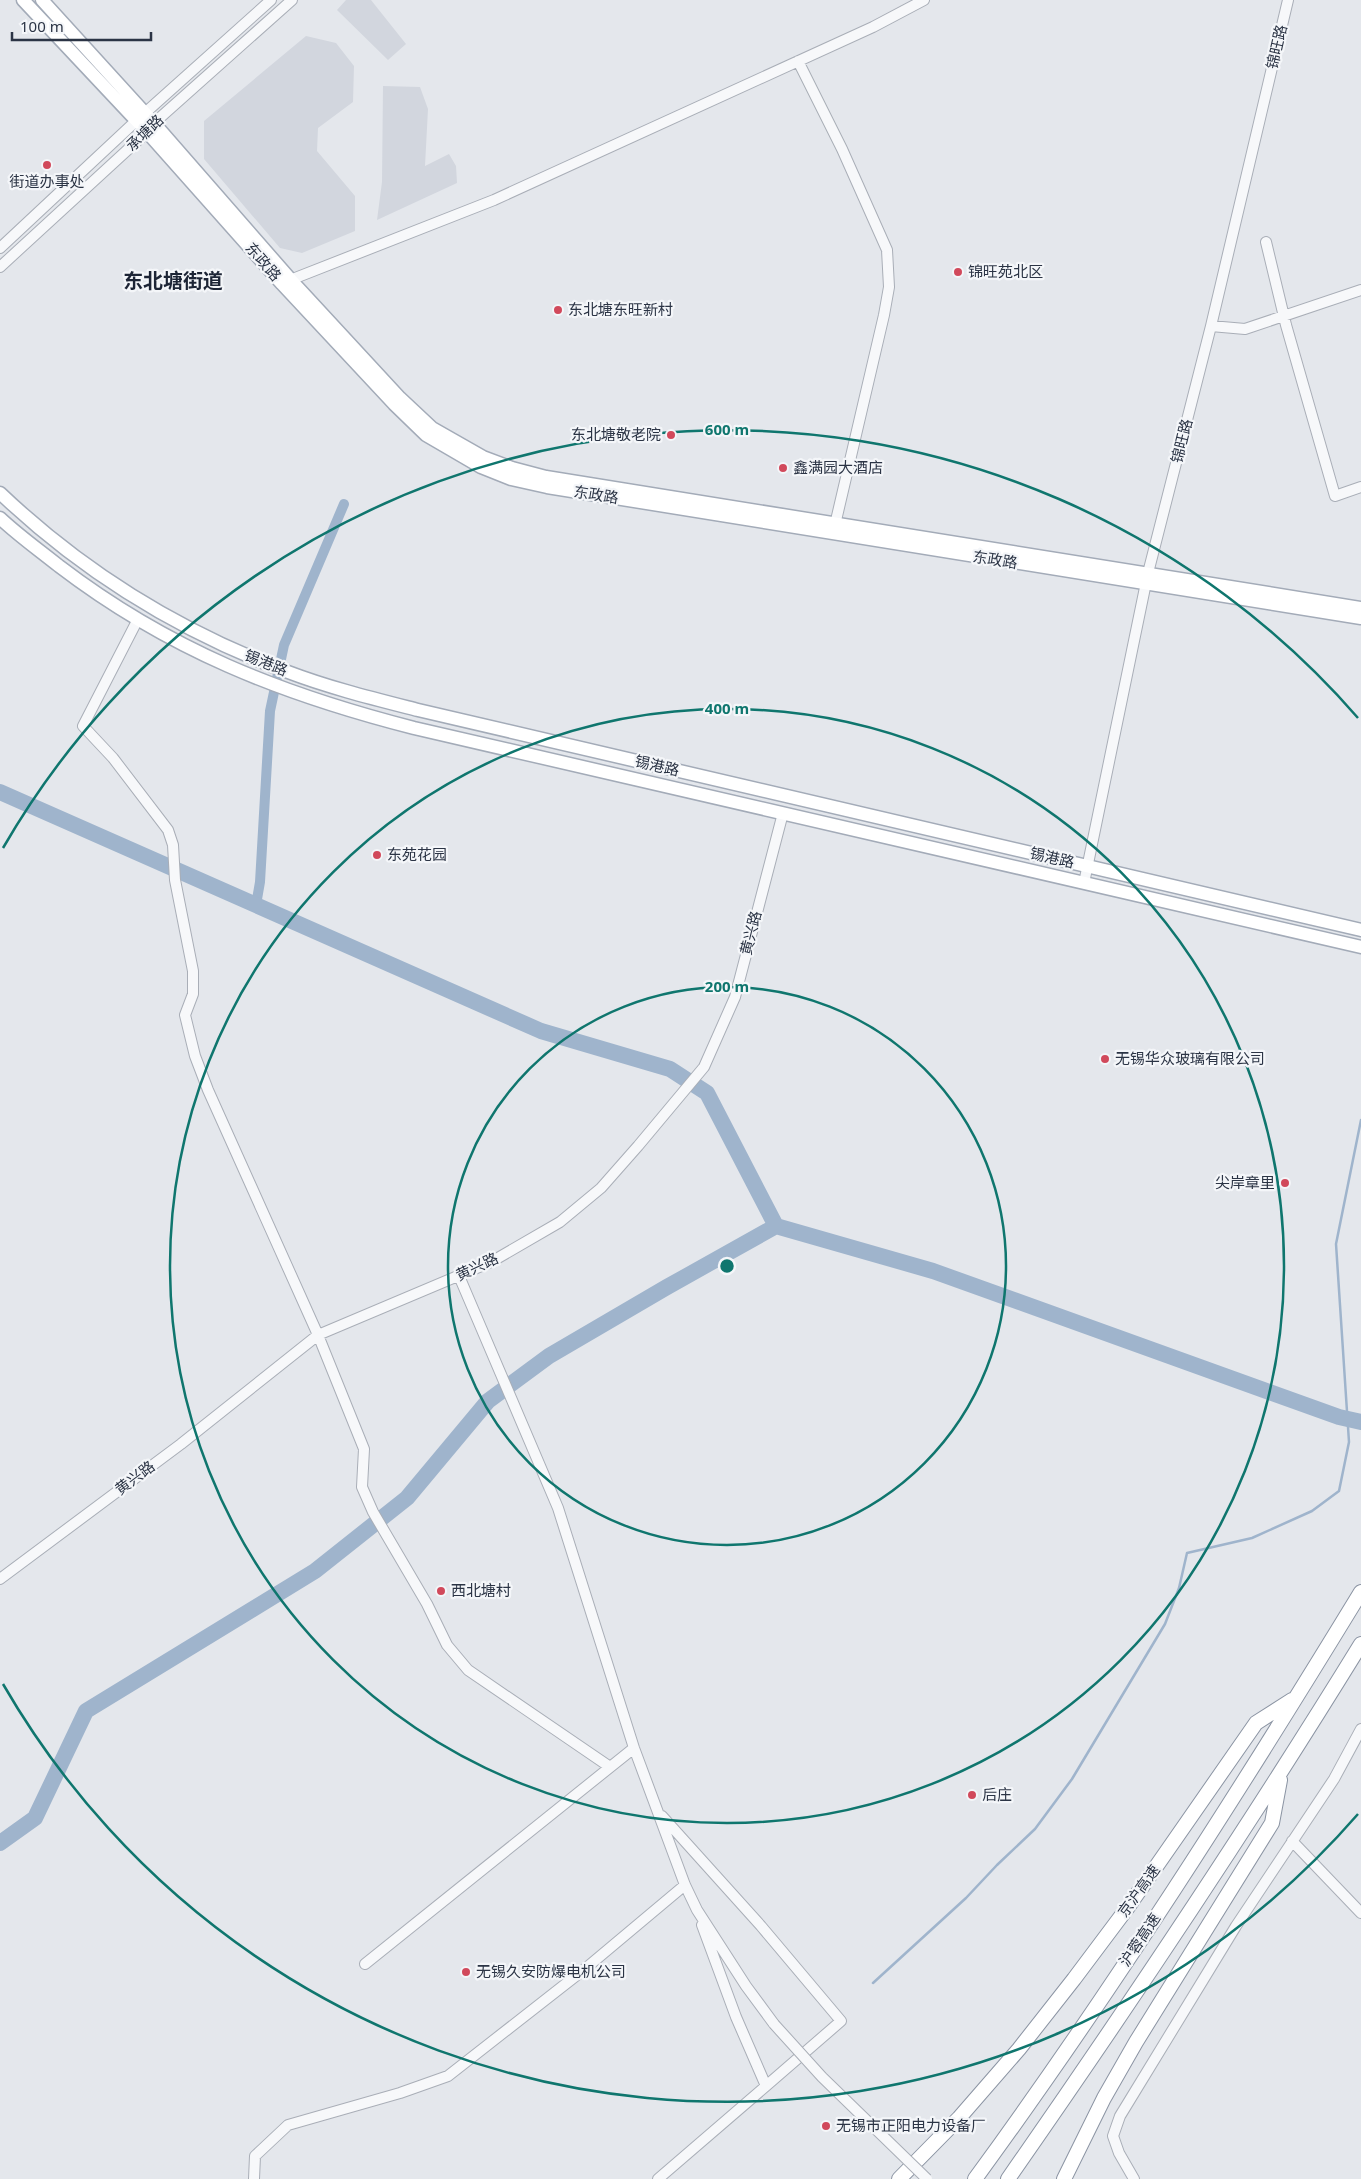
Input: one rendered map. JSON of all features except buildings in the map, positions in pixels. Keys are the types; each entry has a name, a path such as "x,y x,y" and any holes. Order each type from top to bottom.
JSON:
{"highway":[{"name":"京沪高速","path":"899,2179 971,2104 1019,2049 1074,1979 1128,1907 1256,1723 1297,1696 1361,1592"},
{"path":"1064,2179 1104,2098 1136,2042 1272,1823 1281,1772 1361,1644"},
{"name":"沪蓉高速","path":"976,2179 1109,1986 1194,1858 1297,1696"},
{"name":"沪蓉高速","path":"1008,2179 1110,2033 1281,1772"}],"main road":[{"name":"东政路","path":"23,0 146,122"},
{"name":"东政路","path":"42,0 146,122 287,282 400,398 432,428 483,457 512,468 546,477 834,528 1148,578 1361,608"},
{"name":"锡港路","path":"0,493 50,536 118,587 185,626 290,673 418,710 1361,930"},
{"name":"锡港路","path":"0,518 85,586 137,621 220,663 284,690 406,726 1361,947"},
{"name":"东政路","path":"1148,578 1361,618"}],"street":[{"name":"承塘路","path":"0,267 271,0"},
{"name":"承塘路","path":"0,248 146,122 292,0"},
{"path":"287,282 494,200 924,0"},
{"name":"锦旺路","path":"1084,882 1148,578 1212,326 1288,0"},
{"path":"798,60 842,149 887,250 889,287 884,316 834,528"},
{"path":"1266,242 1284,316 1335,496 1361,488"},
{"path":"1212,326 1245,330 1361,290"},
{"path":"137,621 83,726 113,758 168,830 173,845 175,880 193,971 193,994 185,1015 195,1056 208,1090 318,1336 364,1449 362,1487 372,1512 427,1604 447,1645 468,1670 610,1767"},
{"name":"黄兴路","path":"0,1579 181,1444 318,1336 491,1262 560,1222 601,1188 704,1067 735,997 783,813"},
{"path":"459,1276 558,1508 634,1748 736,2017 766,2086"},
{"path":"1134,2179 1119,2153 1113,2136 1120,2116 1236,1926 1334,1780 1361,1729"},
{"path":"364,1964 634,1748"},
{"path":"658,1811 761,1926 841,2021 658,2179"},
{"path":"1292,1841 1361,1913"},
{"path":"254,2179 255,2156 288,2124 400,2093 448,2076 586,1968 685,1885"},
{"path":"697,1910 746,1986 774,2024 822,2077 927,2179"}],"shaded area":[{"path":"346,0 371,0 406,44 388,60 337,10"},
{"path":"306,36 336,43 354,66 353,102 318,128 317,151 355,196 355,231 302,253 280,248 204,159 204,121"},
{"path":"383,86 420,87 428,109 425,166 449,154 456,166 457,183 377,220 382,182"}],"waterway":[{"path":"256,905 260,882 270,711 284,645 344,504"},
{"path":"0,792 541,1031 670,1069 707,1093 776,1226 933,1271 1339,1417 1361,1422"},
{"path":"873,1983 966,1898 1035,1829 1072,1779 1165,1624 1179,1588 1187,1553 1252,1538 1312,1511 1339,1491 1349,1442 1336,1244 1361,1120"},
{"path":"0,1843 35,1818 86,1711 315,1571 407,1498 488,1401 549,1356 776,1226"}],"place":[{"name":"街道办事处","path":"47,165"},
{"name":"锦旺苑北区","path":"958,272"},
{"name":"东北塘东旺新村","path":"558,310"},
{"name":"东北塘敬老院","path":"671,435"},
{"name":"鑫满园大酒店","path":"783,468"},
{"name":"东苑花园","path":"377,855"},
{"name":"无锡华众玻璃有限公司","path":"1105,1059"},
{"name":"尖岸章里","path":"1285,1183"},
{"name":"西北塘村","path":"441,1591"},
{"name":"后庄","path":"972,1795"},
{"name":"无锡久安防爆电机公司","path":"466,1972"},
{"name":"无锡市正阳电力设备厂","path":"826,2126"}],"district":[{"name":"东北塘街道","path":"173,281"}]}
